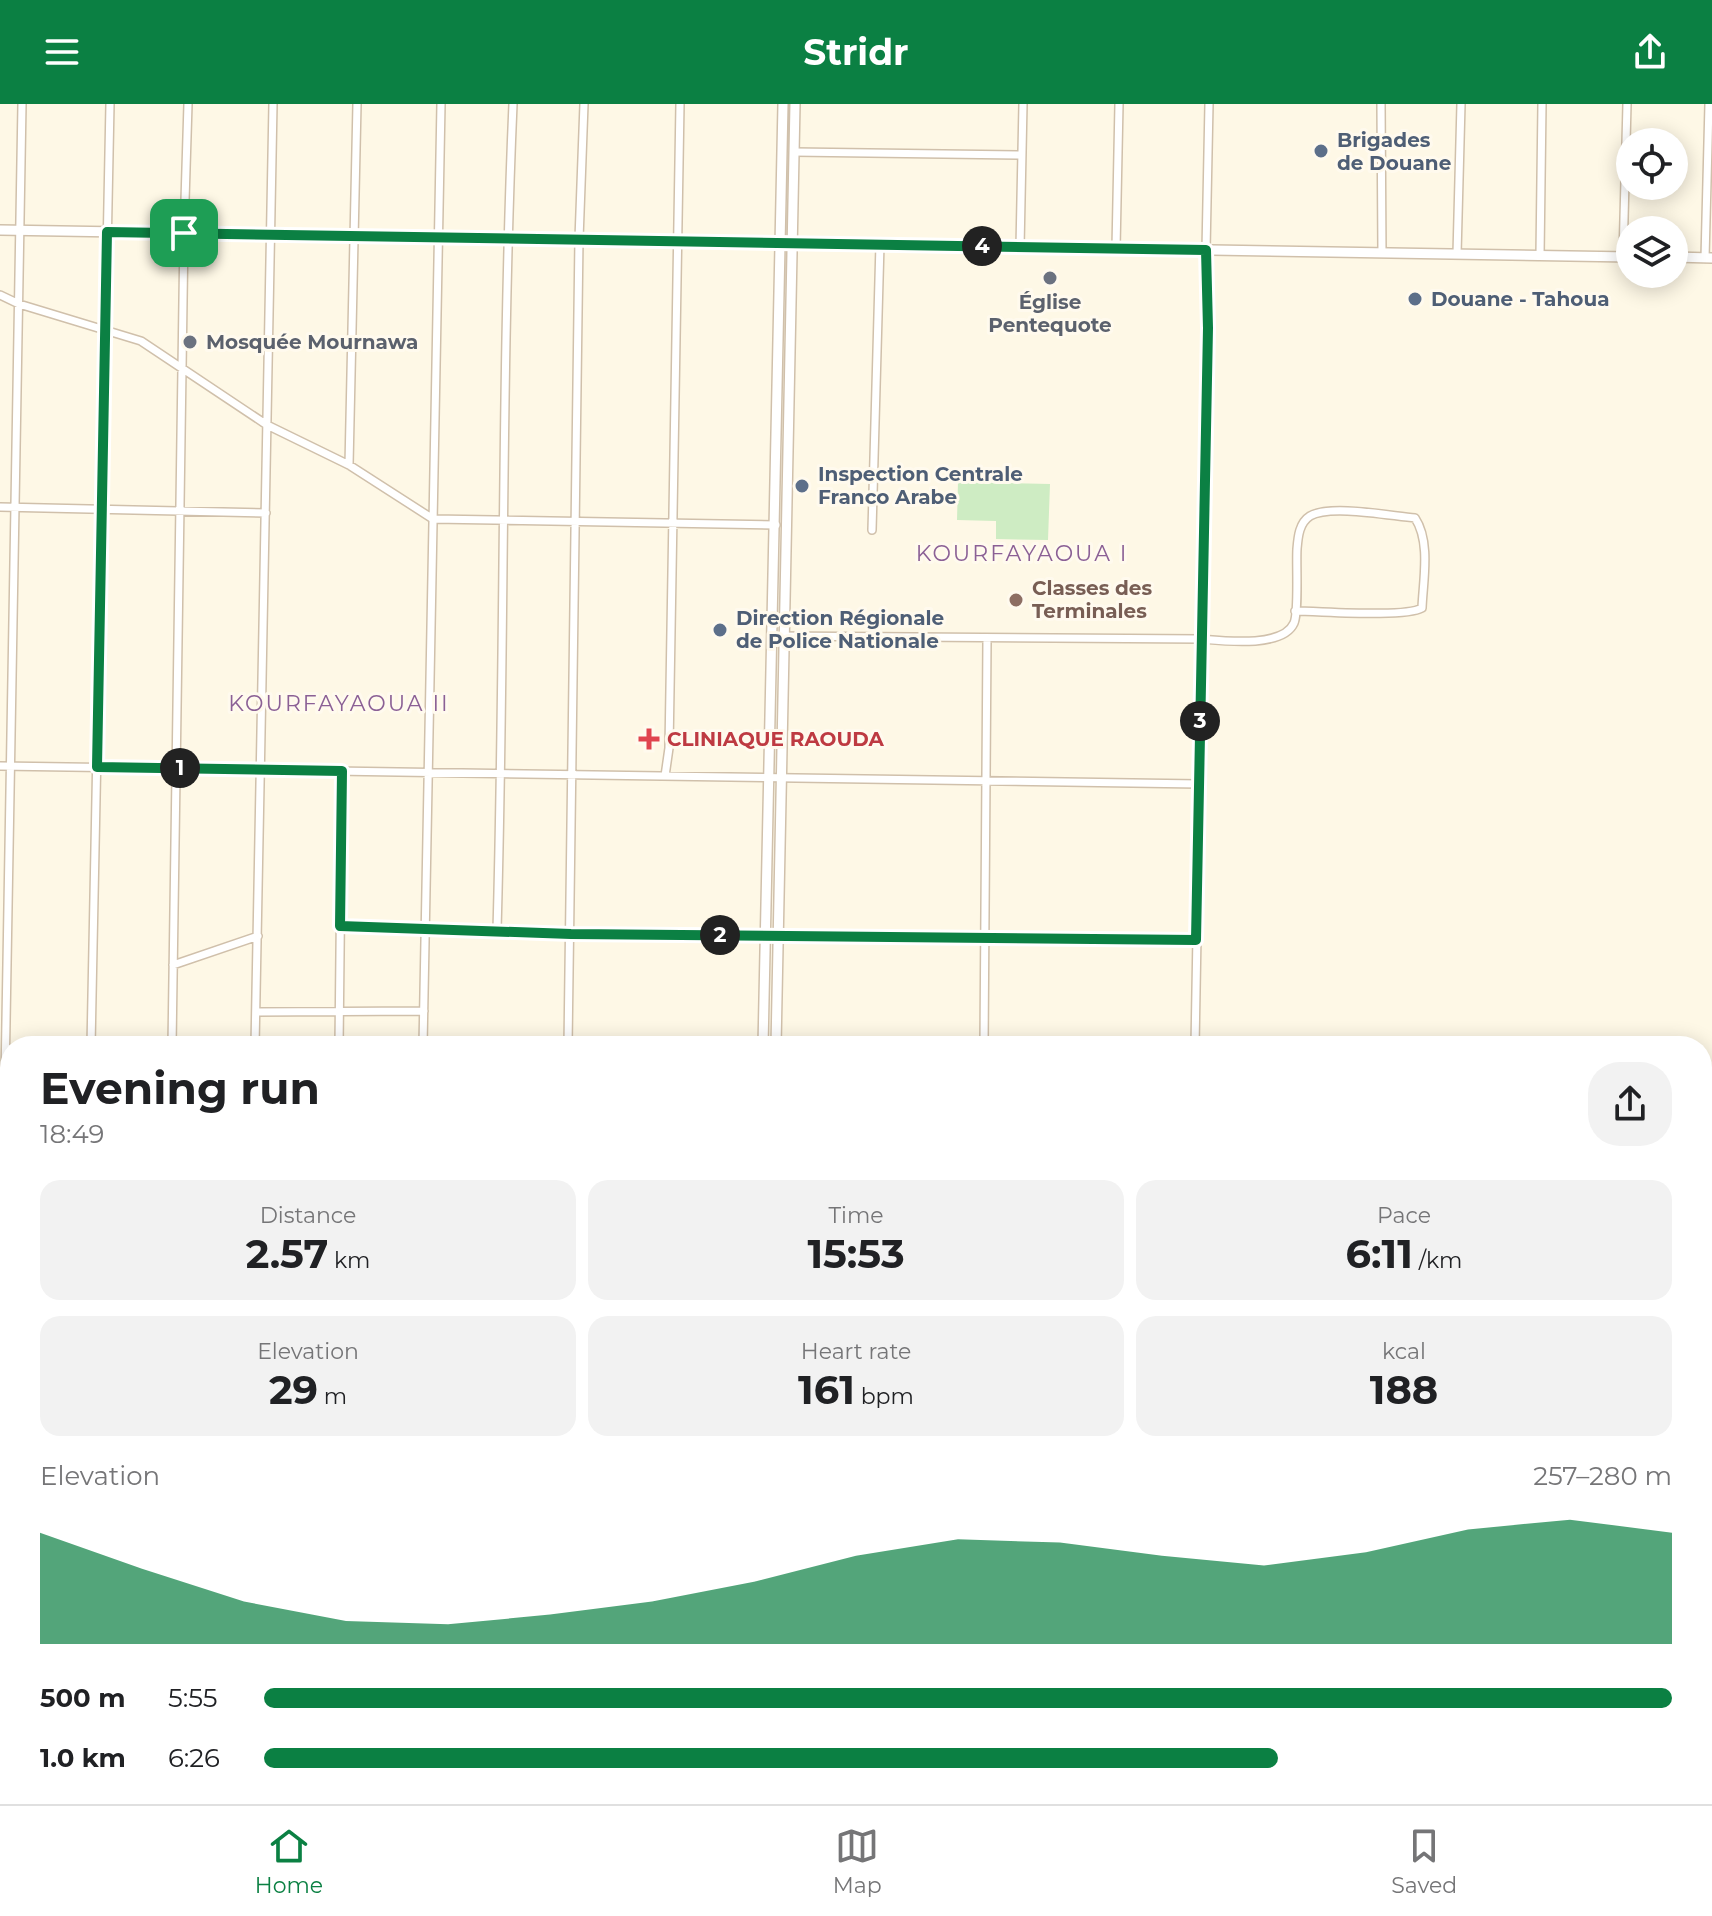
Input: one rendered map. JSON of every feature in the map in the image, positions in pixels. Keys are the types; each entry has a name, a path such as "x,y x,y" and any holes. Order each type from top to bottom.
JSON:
{"street":[{"path":"6,1036 22,104"},
{"path":"91,1036 110,104"},
{"path":"172,1036 188,104"},
{"path":"255,1036 273,104"},
{"path":"349,465 357,104"},
{"path":"423,1036 441,104"},
{"path":"497,930 507,239 513,104"},
{"path":"568,1036 579,239 584,104"},
{"path":"665,776 669,748 670,523 680,104"},
{"path":"763,1036 783,104"},
{"path":"776,1036 795,104"},
{"path":"1020,247 1023,104"},
{"path":"1116,248 1119,104"},
{"path":"1195,1036 1209,104"},
{"path":"1381,104 1382,253"},
{"path":"1457,254 1461,104"},
{"path":"1540,255 1542,104"},
{"path":"1626,216 1627,104"},
{"path":"1688,257 1709,258 1709,104"},
{"path":"794,152 1022,155"},
{"path":"0,230 1616,257"},
{"path":"872,530 880,244"},
{"path":"0,295 19,304 141,341 267,425 349,465 433,519 787,525"},
{"path":"0,507 266,513"},
{"path":"772,636 987,640 1201,639 1238,642 1269,639 1287,631 1295,622 1296,567 1298,532 1309,517 1328,511 1415,518 1424,546 1422,608 1413,613 1295,611"},
{"path":"984,1036 987,640"},
{"path":"0,766 1199,784"},
{"path":"339,1036 342,771"},
{"path":"767,862 780,862"},
{"path":"340,926 571,934 1196,940"},
{"path":"173,965 258,936"},
{"path":"256,1012 424,1011"}],"green space":[{"path":"958,482 1050,484 1048,540 996,539 996,521 957,520"}],"place":[{"name":"Brigades de Douane","path":"1321,151"},
{"name":"Église Pentequote","path":"1050,278"},
{"name":"Douane - Tahoua","path":"1415,299"},
{"name":"Mosquée Mournawa","path":"190,342"},
{"name":"Inspection Centrale Franco Arabe","path":"802,486"},
{"name":"Classes des Terminales","path":"1016,600"},
{"name":"Direction Régionale de Police Nationale","path":"720,630"},
{"name":"CLINIAQUE RAOUDA","path":"649,739"}],"district":[{"name":"KOURFAYAOUA I","path":"1022,553"},
{"name":"KOURFAYAOUA II","path":"339,703"}],"route":[{"path":"107,232 184,233 1206,250 1208,328 1196,940 571,934 340,926 342,771 97,767 107,232"}]}
